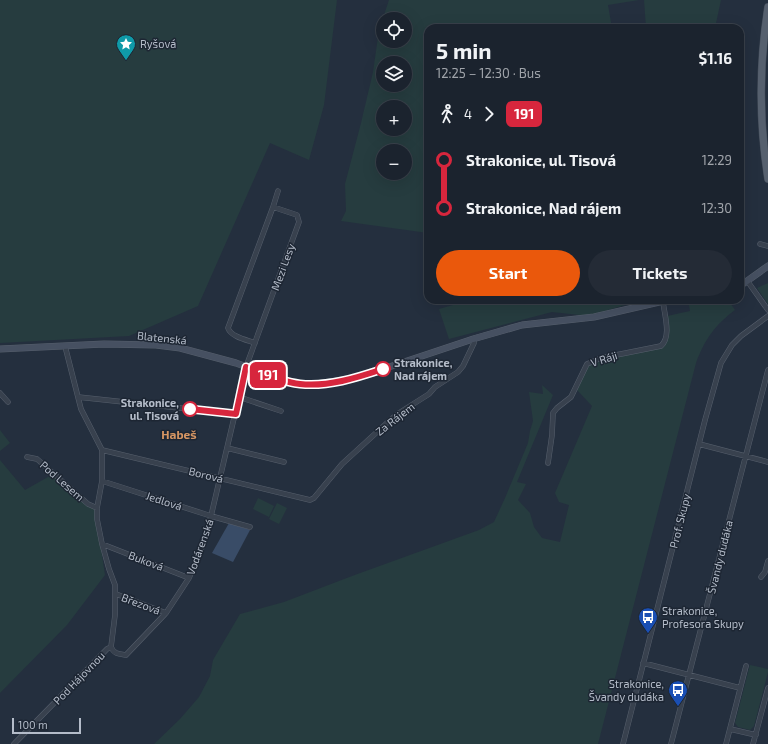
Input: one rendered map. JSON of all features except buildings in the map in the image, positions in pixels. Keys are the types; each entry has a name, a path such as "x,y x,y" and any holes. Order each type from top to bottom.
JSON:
{"main road":[{"path":"768,7 763,47 761,91 762,129 768,179"}],"street":[{"path":"255,343 232,334 229,332 228,328 278,191"},
{"name":"Mezi Lesy","path":"246,367 299,222 297,215 273,207"},
{"path":"760,244 768,246"},
{"path":"744,284 768,266"},
{"path":"748,282 768,310"},
{"name":"Blatenská","path":"0,349 104,344 156,345 180,348 246,367 281,380 300,384 316,384 356,378 473,339 522,325 582,319 648,304"},
{"name":"V Ráji","path":"548,463 553,413 571,397 585,366 590,362 601,358 661,346 666,336 666,304"},
{"name":"Prof. Skupy","path":"623,744 721,363 726,353 741,336 768,316"},
{"name":"Za Rájem","path":"310,500 314,498 342,464 398,413 429,394 435,387 458,372 463,366 474,343 473,339"},
{"name":"Pod Hájovnou","path":"14,744 107,649 111,647 116,594 115,585 102,544 97,518 97,508 102,481 102,450 81,409 65,346"},
{"name":"Vodárenská","path":"111,647 113,651 126,655 166,613 189,578 211,516 246,367"},
{"name":"Švandy dudáka","path":"671,744 768,370"},
{"path":"0,393 8,402"},
{"path":"78,397 236,414"},
{"path":"239,397 281,411"},
{"path":"699,444 768,462"},
{"path":"227,448 284,462"},
{"name":"Borová","path":"102,450 310,500"},
{"name":"Pod Lesem","path":"27,457 37,459 88,504 97,508"},
{"name":"Jedlová","path":"102,481 250,527"},
{"name":"Buková","path":"102,544 189,578"},
{"path":"761,577 765,572 768,561"},
{"name":"Březová","path":"116,594 166,613"},
{"path":"643,663 740,688"},
{"path":"726,744 746,666"},
{"path":"753,744 768,688"},
{"path":"730,729 756,735"}],"green space":[{"path":"0,0 337,0 324,105 309,160 270,143 198,306 129,336 0,343"},
{"path":"389,0 639,0 608,5 611,24 424,24 424,232 341,221 346,211 345,184 373,72 376,48 412,48 412,12 385,12"},
{"path":"644,0 721,0 716,24 646,24"},
{"path":"768,283 768,304 757,288"},
{"path":"456,304 628,304 589,316 552,312 449,339 439,309"},
{"path":"731,304 735,310 711,333 696,363 598,744 154,744 180,719 199,697 210,676 213,660 240,614 284,602 479,530 494,522 528,443 533,421 529,392 543,394 542,385 553,395 517,482 526,484 518,500 530,513 534,527 542,538 560,542 569,505 559,502 555,493 592,406 577,390 582,369 592,361 657,348 667,340 667,316 690,311 689,305"},
{"path":"0,430 10,443 0,451"},
{"path":"0,460 25,490 55,473 95,509 105,575 67,625 0,693"},
{"path":"258,498 274,506 269,517 253,509"},
{"path":"277,503 287,508 279,524 269,519"},
{"path":"750,665 768,669 768,672 754,726 750,730 738,727 735,723"}],"water":[{"path":"229,523 250,530 233,562 212,553"}],"bus line":[{"name":"191","path":"190,409 236,414 246,367 281,380 300,384 336,382 356,378 383,369"}],"place":[{"name":"Ryšová","path":"126,61"},
{"name":"Strakonice, Nad rájem","path":"383,369"},
{"name":"Strakonice, ul. Tisová","path":"190,409"},
{"name":"Strakonice, Profesora Skupy","path":"648,634"},
{"name":"Strakonice, Švandy dudáka","path":"678,707"}],"district":[{"name":"Habeš","path":"179,435"}]}
